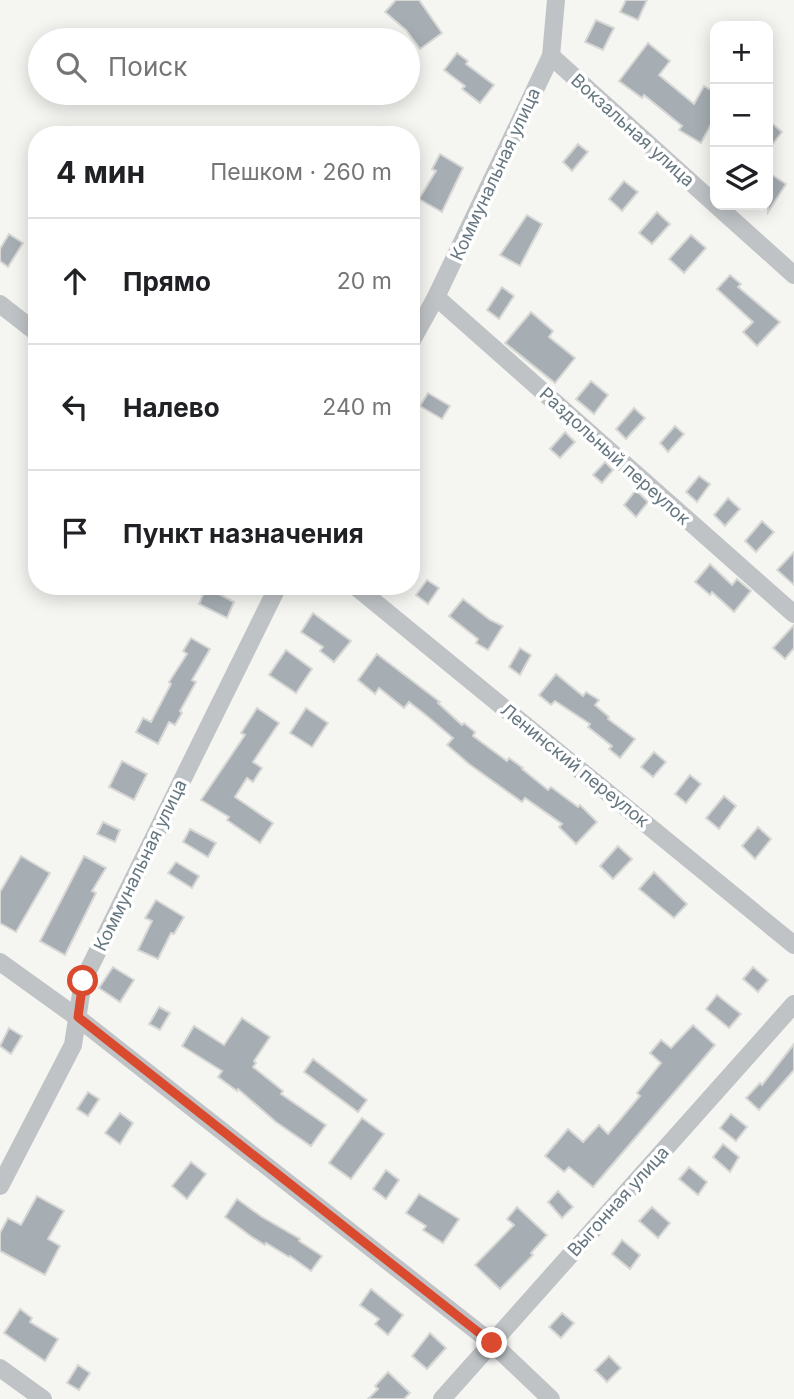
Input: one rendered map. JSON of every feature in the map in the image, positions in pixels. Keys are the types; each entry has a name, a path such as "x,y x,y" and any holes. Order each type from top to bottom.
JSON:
{"street":[{"name":"Коммунальная улица","path":"420,326 551,56 556,0"},
{"name":"Вокзальная улица","path":"551,56 710,199"},
{"name":"Вокзальная улица","path":"722,210 794,275"},
{"name":"Раздольный переулок","path":"436,297 794,614"},
{"path":"0,304 28,326"},
{"name":"Коммунальная улица","path":"0,1186 73,1045 83,981 274,595"},
{"name":"Ленинский переулок","path":"366,595 794,945"},
{"path":"0,962 78,1017 492,1343 551,1399"},
{"name":"Выгонная улица","path":"442,1399 794,1004"},
{"path":"0,1368 43,1399"}],"building":[{"path":"396,0 419,0 442,33 420,49 420,28 404,28 385,12"},
{"path":"626,0 647,0 638,20 620,12"},
{"path":"596,20 614,28 603,50 585,42"},
{"path":"648,43 670,61 659,75 694,104 704,86 710,89 710,126 701,143 679,130 682,126 644,95 642,98 619,81"},
{"path":"457,53 468,61 466,64 494,85 480,103 462,89 465,86 444,70"},
{"path":"773,124 782,132 773,144"},
{"path":"578,144 588,152 572,171 563,162"},
{"path":"440,154 463,168 442,212 420,200 436,171 432,169"},
{"path":"773,176 786,184 773,204"},
{"path":"624,181 638,192 622,211 609,199"},
{"path":"657,212 670,224 652,244 639,233"},
{"path":"527,215 542,224 520,266 500,255"},
{"path":"9,234 23,243 8,267 0,261 0,249"},
{"path":"691,235 706,248 684,273 669,259"},
{"path":"730,275 741,284 738,287 780,322 757,346 743,332 753,322 717,289"},
{"path":"502,287 514,296 499,319 487,310"},
{"path":"531,312 553,331 549,337 575,358 555,383 505,343"},
{"path":"591,381 608,395 594,414 576,399"},
{"path":"428,393 450,406 442,419 420,406"},
{"path":"634,408 645,418 626,439 616,429"},
{"path":"675,426 684,434 668,452 660,443"},
{"path":"565,432 575,442 560,458 550,449"},
{"path":"605,462 613,470 602,483 593,475"},
{"path":"699,476 710,484 697,502 686,492"},
{"path":"636,490 648,502 636,517 624,505"},
{"path":"728,498 740,509 725,526 714,515"},
{"path":"762,521 774,532 756,552 745,541"},
{"path":"794,552 794,585 777,570"},
{"path":"710,564 732,585 737,579 751,591 734,612 712,592 710,595 695,582"},
{"path":"427,580 439,588 428,604 416,595 420,595 420,590"},
{"path":"203,595 221,595 234,602 227,618 199,604"},
{"path":"463,599 490,620 503,626 488,650 476,643 478,639 449,616"},
{"path":"313,613 351,641 334,662 320,651 323,647 301,632"},
{"path":"794,625 794,648 785,659 773,648"},
{"path":"191,638 210,649 192,680 196,682 180,711 182,713 175,725 169,722 158,744 136,732 143,718 151,722 171,684 169,682 187,654 183,651"},
{"path":"520,648 531,655 520,675 509,667"},
{"path":"286,650 312,669 296,693 269,675"},
{"path":"377,654 440,702 438,703 462,725 464,723 475,732 473,736 507,761 509,758 523,768 548,790 551,787 578,807 580,805 597,822 576,844 559,827 562,824 525,798 522,802 469,764 447,745 453,738 409,702 404,708 379,688 375,694 358,680"},
{"path":"556,674 583,696 586,692 599,700 595,705 608,719 635,739 620,758 609,749 612,746 588,727 590,724 555,701 551,705 539,695"},
{"path":"257,708 279,723 253,762 262,768 253,782 247,778 235,797 273,823 260,843 227,820 229,817 201,800 245,735 241,733"},
{"path":"306,708 328,723 312,747 290,733"},
{"path":"654,752 666,762 653,777 641,767"},
{"path":"122,761 147,774 134,800 109,787"},
{"path":"690,775 701,784 686,803 675,794"},
{"path":"724,796 736,806 719,829 706,818"},
{"path":"103,822 120,830 115,842 97,834"},
{"path":"758,827 771,839 755,859 742,846"},
{"path":"190,829 216,843 208,857 183,842"},
{"path":"618,846 632,859 613,879 600,866"},
{"path":"21,856 50,873 16,932 0,923 0,892"},
{"path":"84,856 106,868 92,891 96,893 65,955 40,941"},
{"path":"176,862 199,876 192,888 168,873"},
{"path":"654,872 687,904 674,918 639,889"},
{"path":"156,900 184,917 174,934 171,933 158,959 138,950 152,921 145,918"},
{"path":"113,967 134,980 120,1002 99,988"},
{"path":"753,967 768,980 758,992 743,979"},
{"path":"717,995 741,1014 729,1028 706,1009"},
{"path":"159,1007 170,1013 160,1030 149,1024"},
{"path":"242,1018 270,1037 253,1067 283,1091 281,1094 326,1125 311,1146 276,1122 238,1089 237,1091 218,1077 222,1071 182,1046 194,1026 224,1045"},
{"path":"693,1025 715,1045 593,1187 569,1167 564,1172 545,1156 568,1129 583,1142 599,1125 608,1134 640,1096 637,1093 661,1063 650,1053 661,1040 671,1048"},
{"path":"9,1028 22,1036 11,1054 0,1046"},
{"path":"794,1044 794,1070 759,1110 746,1098 760,1083 762,1085"},
{"path":"313,1059 367,1100 358,1112 304,1072"},
{"path":"88,1092 99,1099 88,1116 77,1109"},
{"path":"120,1113 133,1123 120,1144 105,1133"},
{"path":"731,1114 747,1127 736,1141 720,1128"},
{"path":"362,1118 384,1134 351,1179 329,1163"},
{"path":"723,1144 739,1157 730,1172 713,1157"},
{"path":"191,1162 206,1174 187,1199 172,1186"},
{"path":"689,1167 707,1182 698,1195 679,1179"},
{"path":"386,1170 399,1180 386,1199 373,1189"},
{"path":"558,1191 573,1207 562,1218 548,1202"},
{"path":"419,1194 459,1219 443,1243 423,1230 426,1226 406,1213"},
{"path":"37,1196 64,1211 48,1239 60,1246 45,1275 0,1251 0,1233 8,1218 21,1225"},
{"path":"237,1199 322,1256 311,1271 290,1256 252,1237 225,1217"},
{"path":"517,1207 547,1235 531,1253 533,1255 500,1289 475,1265 514,1225 507,1219"},
{"path":"652,1207 670,1223 658,1238 639,1221"},
{"path":"622,1240 640,1255 630,1269 612,1254"},
{"path":"371,1289 403,1315 388,1335 375,1324 379,1319 360,1305"},
{"path":"20,1309 32,1318 30,1322 58,1339 45,1361 4,1333"},
{"path":"562,1313 574,1323 561,1338 549,1327"},
{"path":"430,1333 446,1348 427,1369 412,1356"},
{"path":"609,1356 621,1368 607,1382 595,1370"},
{"path":"78,1365 90,1373 79,1390 67,1383"},
{"path":"388,1372 410,1393 404,1399 368,1399 378,1389 375,1386"}],"route":[{"path":"83,981 78,1017 492,1343"}]}
